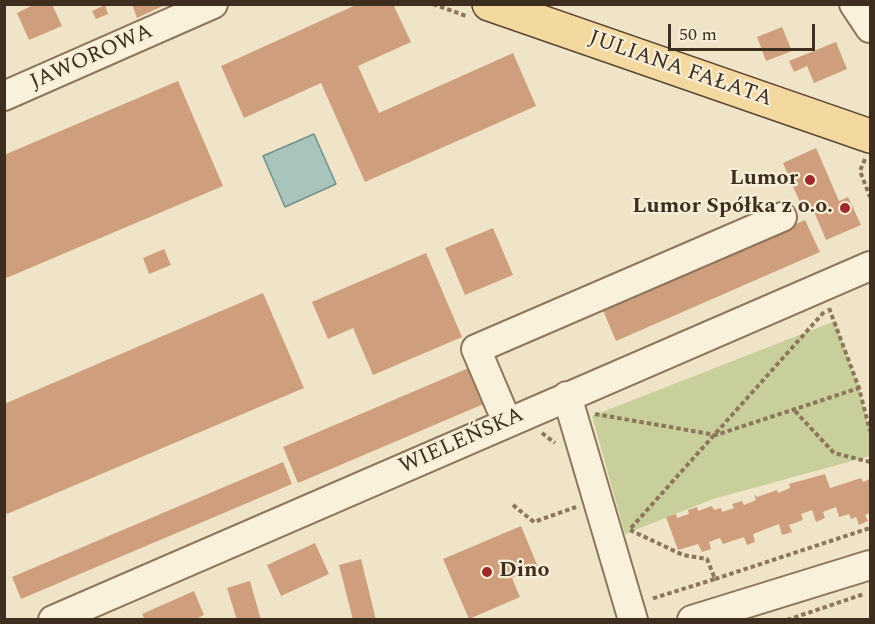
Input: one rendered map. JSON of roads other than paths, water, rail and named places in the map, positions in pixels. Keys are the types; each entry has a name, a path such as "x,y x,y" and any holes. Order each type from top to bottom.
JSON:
{"main road":[{"name":"JULIANA FAŁATA","path":"489,4 869,144"}],"street":[{"name":"JAWOROWA","path":"4,96 213,4"},
{"path":"854,4 870,28"},
{"path":"507,422 476,349 782,217"},
{"name":"WIELEŃSKA","path":"53,620 870,266"},
{"path":"567,396 638,610"},
{"path":"692,620 870,565"}],"water":[{"path":"314,134 336,184 285,207 263,156"}],"place":[{"name":"Lumor","path":"810,180"},
{"name":"Lumor Spółka z o.o.","path":"845,208"},
{"name":"Dino","path":"487,572"}]}
